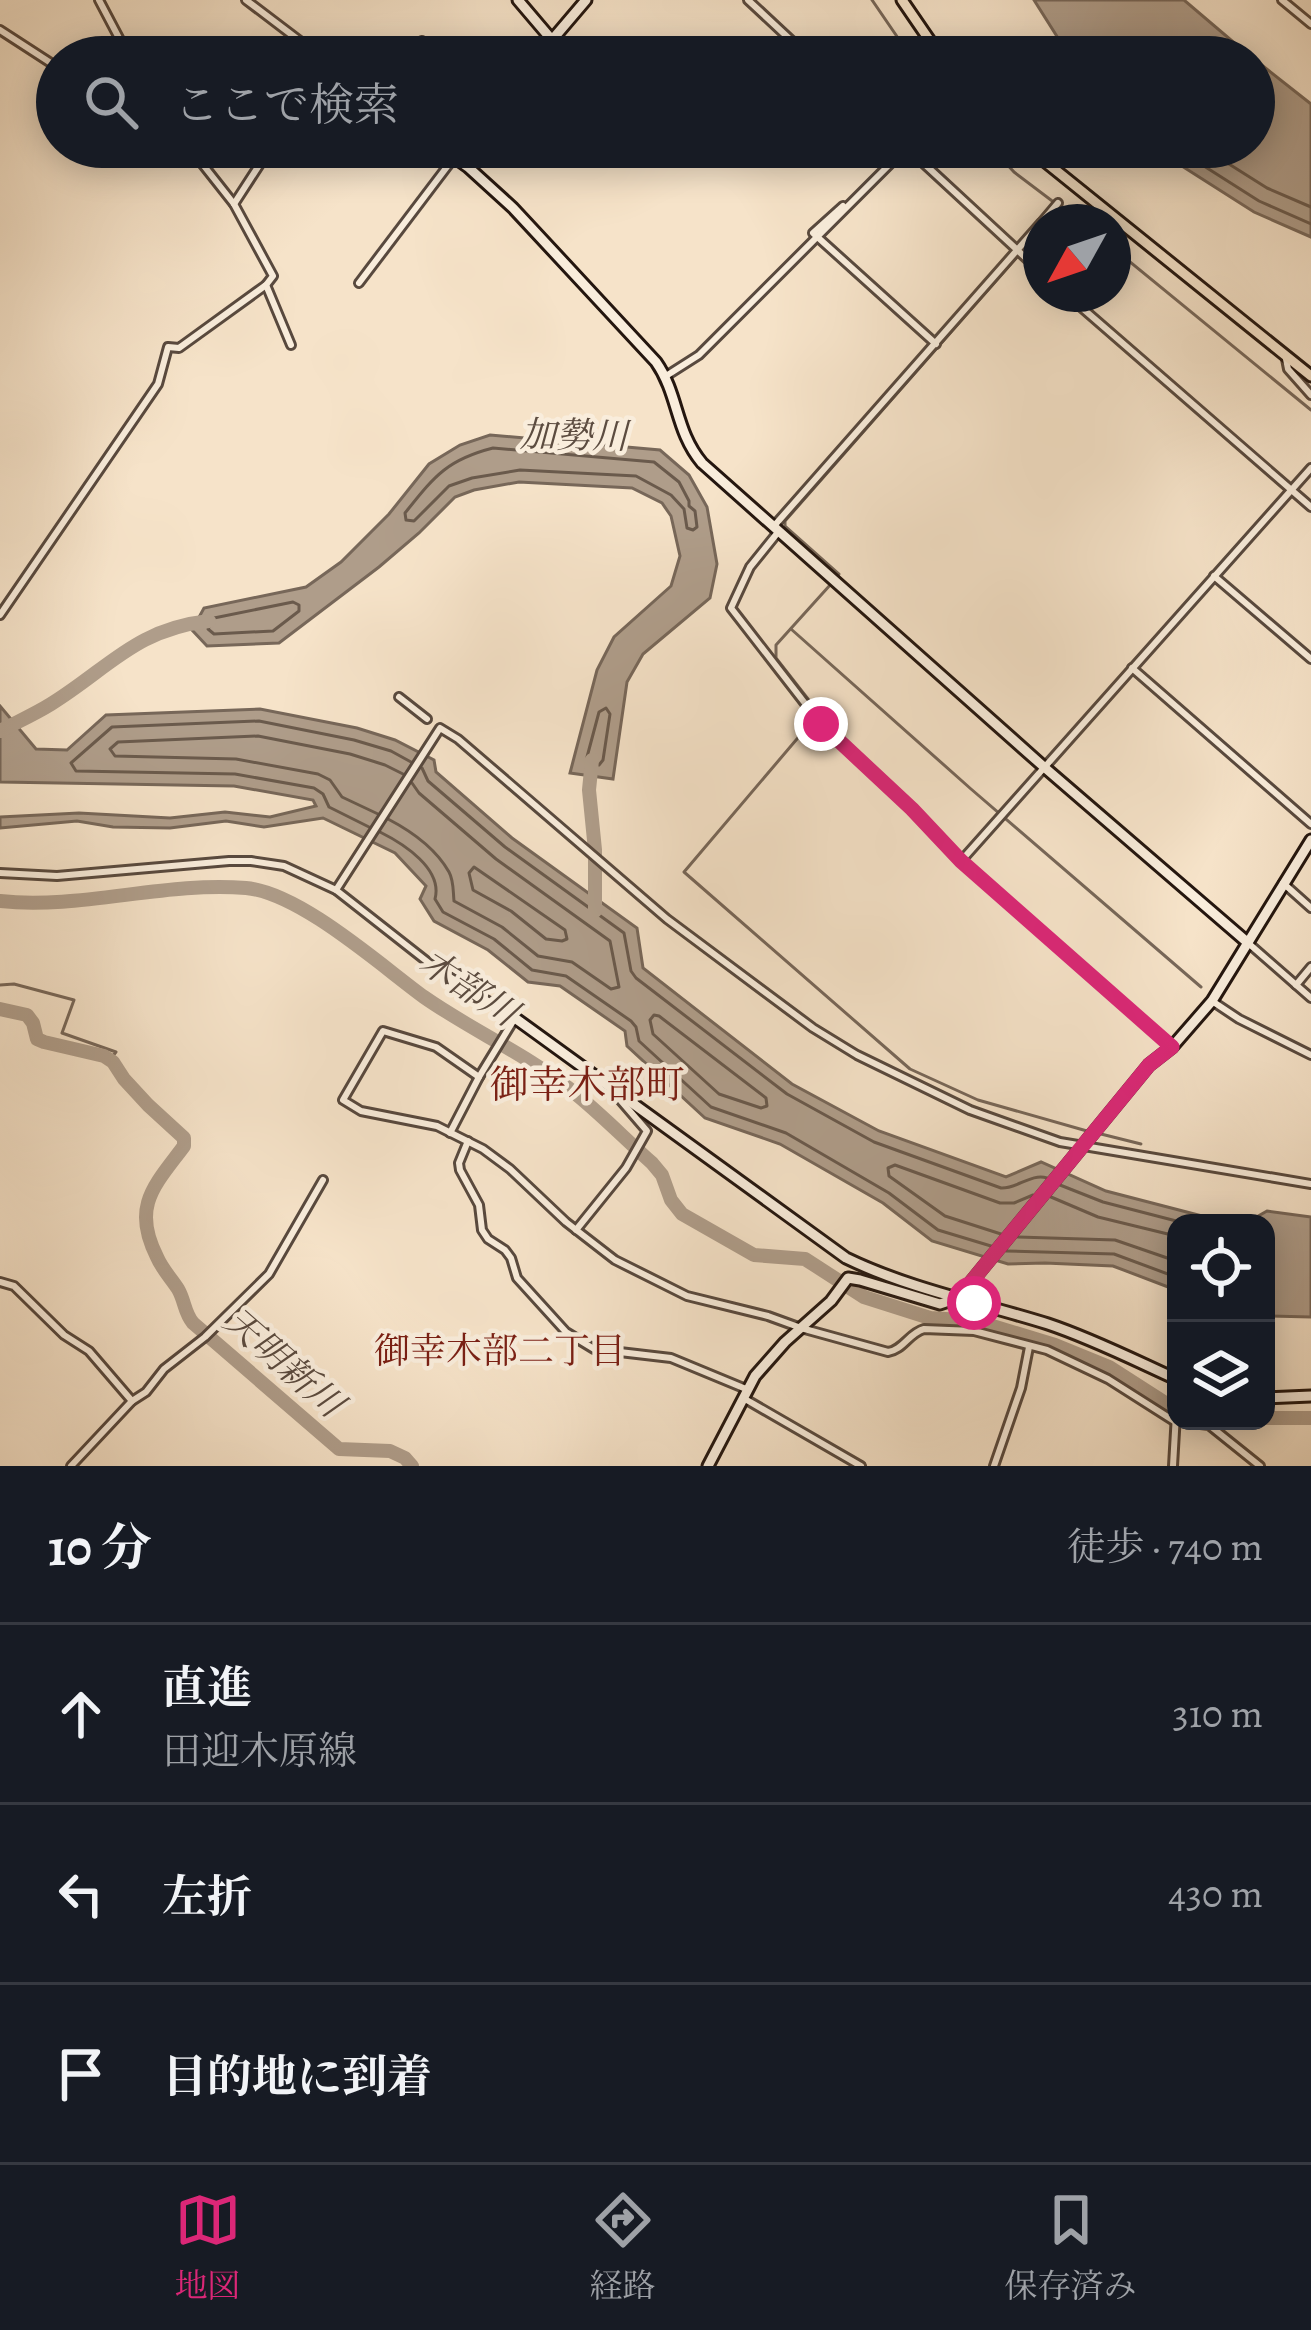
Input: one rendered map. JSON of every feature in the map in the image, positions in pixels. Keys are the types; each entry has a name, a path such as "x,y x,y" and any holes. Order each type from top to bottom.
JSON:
{"main road":[{"path":"902,0 927,36"},
{"path":"1053,168 1311,376"}],"street":[{"path":"100,0 118,36"},
{"path":"246,0 293,36"},
{"path":"518,0 549,36"},
{"path":"555,36 586,0"},
{"path":"748,0 787,36"},
{"path":"1282,0 1311,24"},
{"path":"0,30 36,53"},
{"path":"0,615 158,384 168,347 179,348 273,276 234,204 206,168"},
{"path":"234,204 257,168"},
{"path":"359,283 446,168"},
{"path":"470,168 593,292 666,376 688,446 702,464 1311,998"},
{"path":"883,168 813,233 936,344"},
{"path":"928,168 1023,256"},
{"path":"666,376 699,355 817,238"},
{"path":"1023,242 777,528 750,567 731,608 821,724 961,861 1172,1047"},
{"path":"266,285 291,345"},
{"path":"1087,312 1311,507"},
{"path":"1284,352 1288,369 1311,395"},
{"path":"961,861 1311,469"},
{"path":"1214,576 1311,659"},
{"path":"1132,668 1311,824"},
{"path":"400,697 427,719"},
{"path":"340,887 440,728 652,907 813,1028 857,1055 970,1110 1060,1142 1311,1184"},
{"path":"708,1466 767,1361 831,1301 844,1280 860,1280 940,1304 958,1298 1149,1065 1172,1047 1212,1001 1311,840"},
{"path":"0,872 57,876 251,861 340,887 434,967 565,1052 846,1258 1101,1343 1167,1375"},
{"path":"1283,883 1311,908"},
{"path":"1296,985 1311,967"},
{"path":"1212,1001 1311,1055"},
{"path":"450,1132 515,1018"},
{"path":"479,1077 436,1046 383,1031 344,1100 361,1112 437,1126 468,1141 510,1169 616,1260 687,1296 888,1352 896,1351 918,1330 974,1331 1047,1350 1167,1412"},
{"path":"576,1230 628,1164 647,1131 612,1090"},
{"path":"468,1141 460,1170 479,1205 482,1230 505,1250 517,1278 566,1333 594,1349 671,1358 745,1394 861,1466"},
{"path":"71,1466 164,1369 268,1274 323,1180"},
{"path":"0,1282 14,1286 64,1335 88,1351 132,1401"},
{"path":"994,1466 1021,1388 1029,1347"},
{"path":"1275,1398 1311,1396"},
{"path":"1173,1466 1174,1430"},
{"path":"1215,1430 1260,1466"}],"water":[{"path":"1034,0 1184,0 1226,36 1057,36"},
{"path":"1275,76 1311,104 1311,237 1254,212 1185,168 1275,168"},
{"path":"490,435 660,450 689,475 707,507 717,564 710,598 643,654 627,682 613,779 570,773 597,670 614,637 671,586 680,556 671,516 662,503 632,488 519,482 474,490 455,497 379,567 279,643 207,646 192,630 204,608 306,587 341,562 389,514 429,464 460,445"},
{"path":"0,706 36,749 67,750 106,715 260,709 395,740 434,760 436,772 512,838 637,928 643,968 792,1084 879,1131 1006,1177 1041,1162 1106,1191 1194,1214 1167,1214 1167,1287 1113,1266 1008,1264 932,1241 883,1203 780,1144 705,1118 627,1046 625,1031 560,986 528,982 488,950 434,921 420,899 426,886 395,853 323,818 264,827 226,821 170,828 113,827 77,821 0,828 0,817 79,813 170,818 225,812 270,817 316,806 313,800 234,786 0,782"},
{"path":"1267,1211 1311,1217 1311,1317 1275,1316 1275,1214 1262,1214"}],"waterway":[{"path":"872,0 897,36"},
{"path":"1010,168 1056,204"},
{"path":"837,577 785,521 1023,250"},
{"path":"1131,263 1311,410"},
{"path":"831,584 776,645 776,658 819,713 684,872 910,1069 978,1100 1087,1131"},
{"name":"加勢川","path":"0,731 51,704 142,641 209,621"},
{"path":"791,629 1201,987"},
{"name":"加勢川","path":"592,760 595,911"},
{"name":"木部川","path":"0,901 61,902 216,887 246,888 290,902 424,997 571,1090 652,1163 682,1214 754,1255 805,1259 864,1297 930,1318 976,1321 1055,1345 1109,1367 1167,1404"},
{"path":"0,985 14,984 74,1000 62,1033 116,1052 108,1062"},
{"name":"天明新川","path":"0,1009 27,1015 37,1039 113,1062 148,1105 184,1138 184,1146 150,1197 146,1224 159,1261 193,1323 339,1449 390,1451 412,1466"},
{"path":"1101,1134 1141,1144"},
{"name":"木部川","path":"1275,1418 1311,1418"}],"district":[{"name":"御幸木部町","path":"587,1084"},
{"name":"御幸木部二丁目","path":"500,1350"}],"route":[{"path":"821,724 961,861 1172,1047 1149,1065 958,1298 974,1303"}]}
